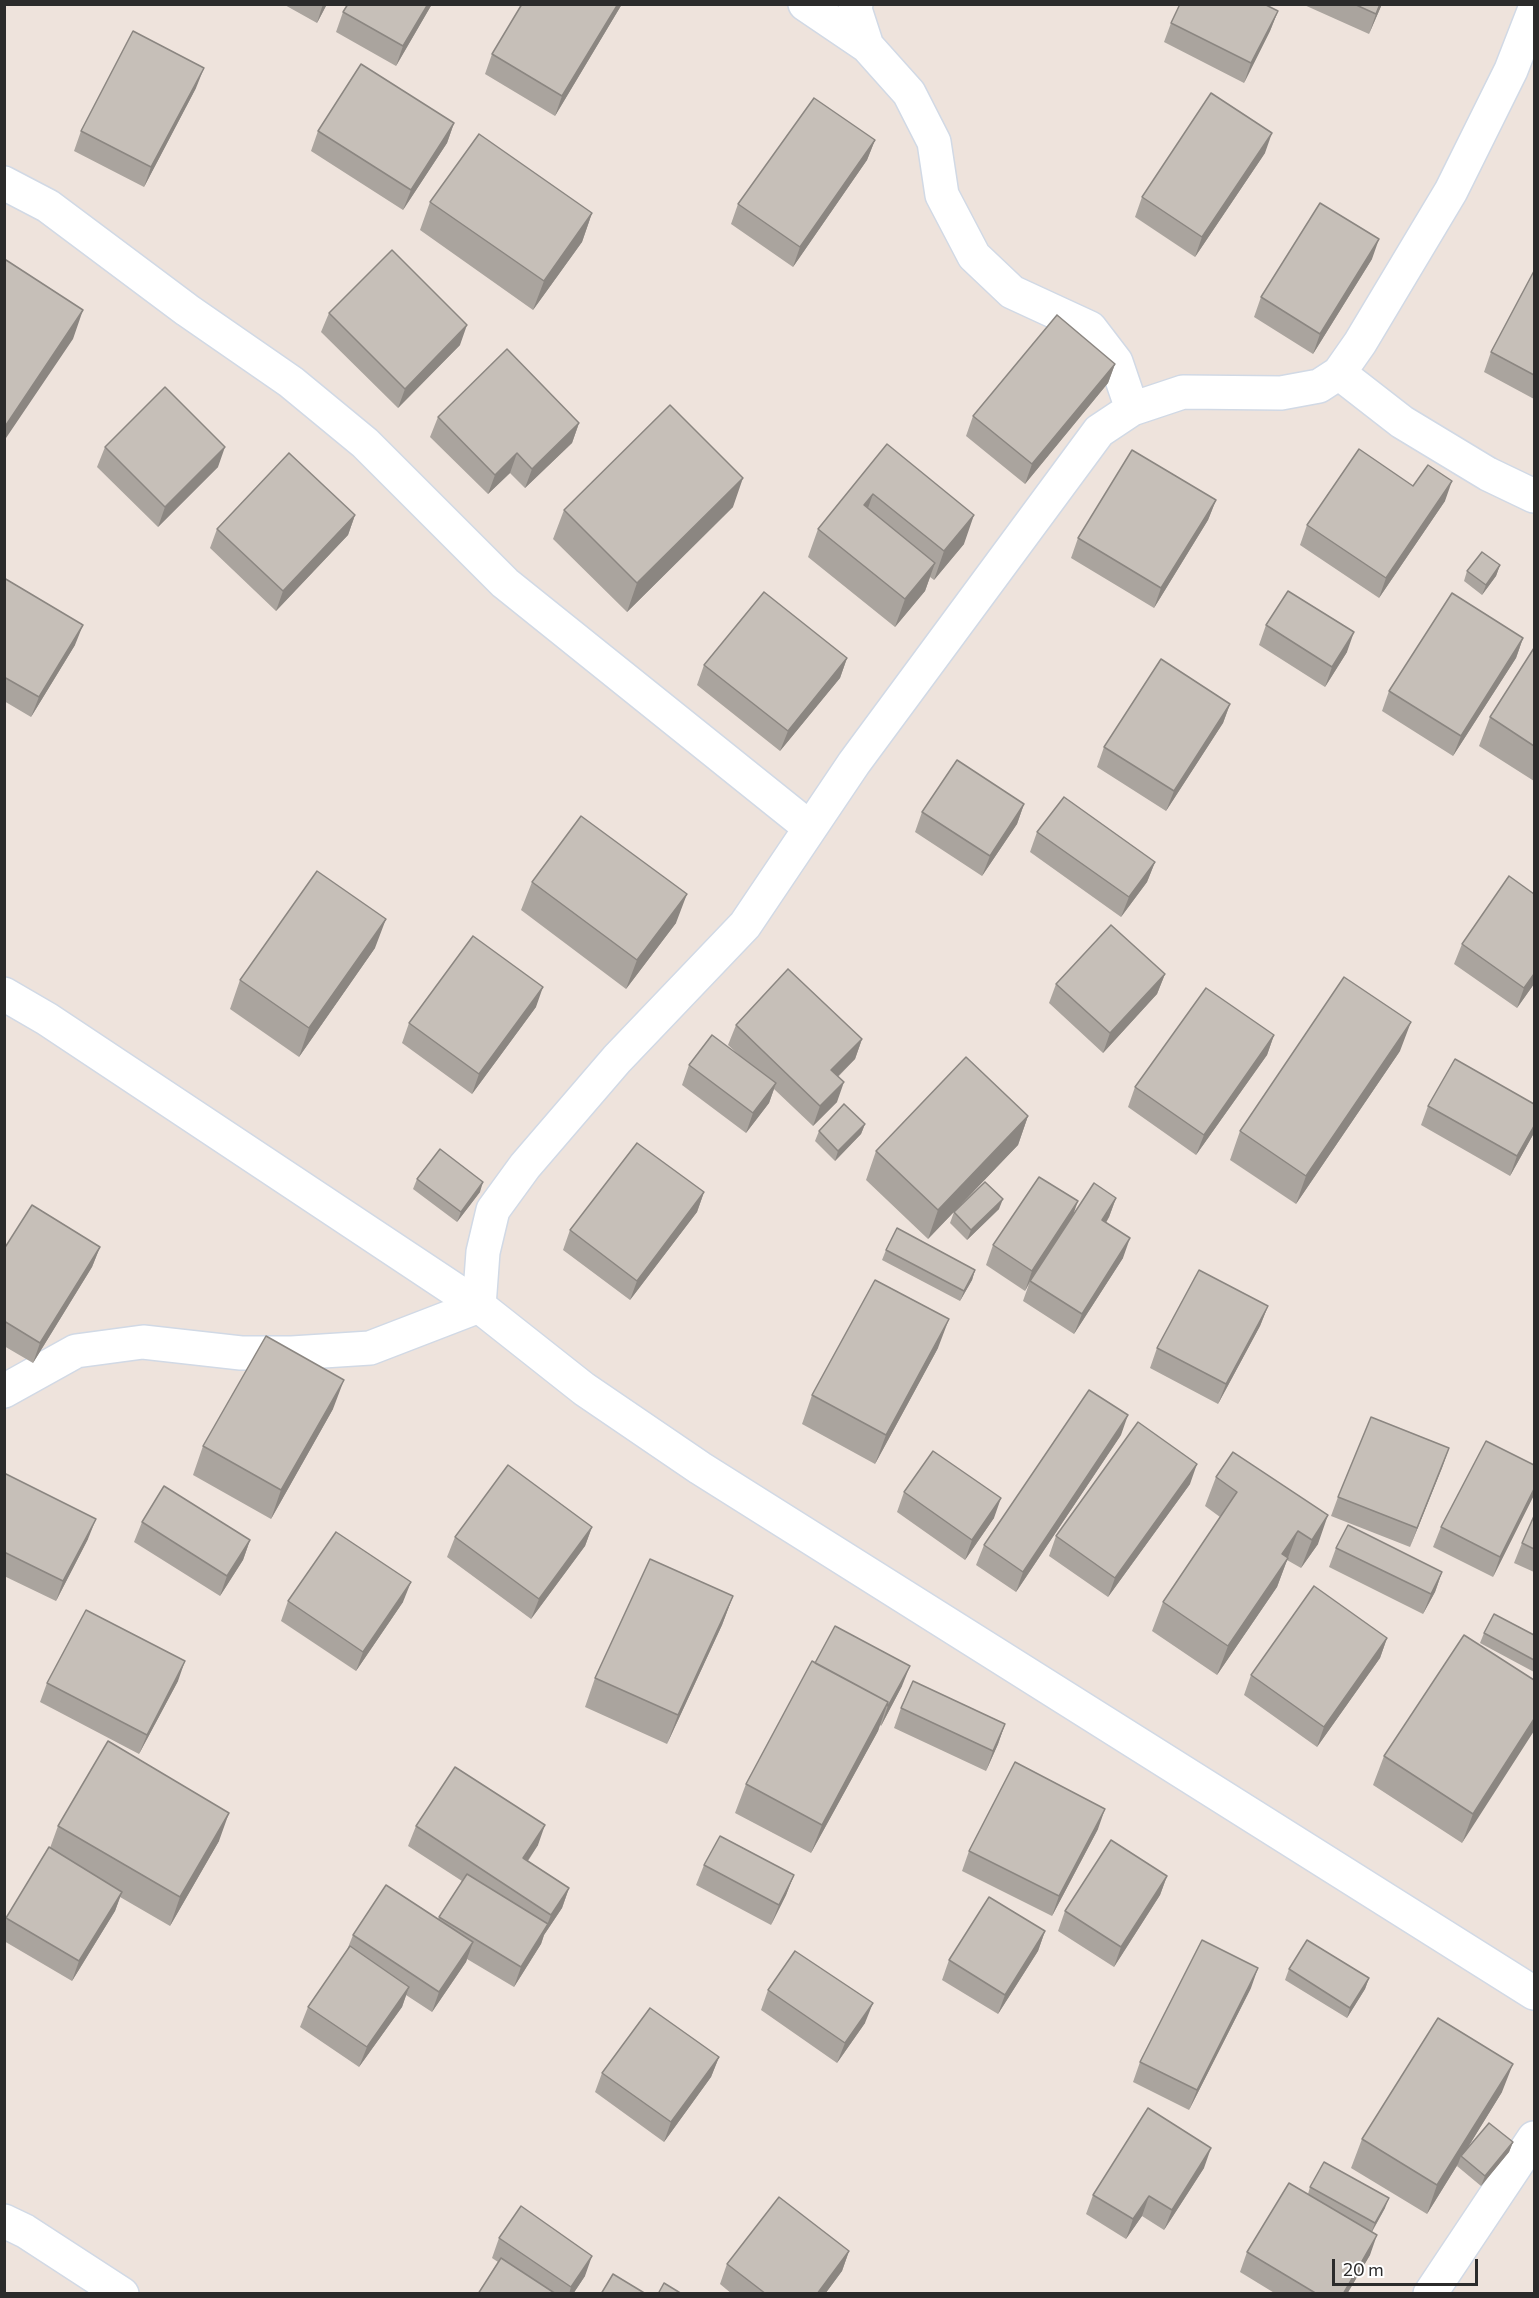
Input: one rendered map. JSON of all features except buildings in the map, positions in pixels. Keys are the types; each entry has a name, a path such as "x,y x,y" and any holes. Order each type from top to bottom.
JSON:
{"street":[{"path":"805,4 867,46 909,93 934,142 942,195 974,256 1012,292 1090,328 1116,362 1132,409"},
{"path":"856,4 855,9 867,46"},
{"path":"479,1306 483,1252 493,1210 525,1166 617,1059 745,925 861,753 1100,431 1132,409 1183,392 1281,393 1320,386 1339,373 1360,343 1451,191 1510,70 1534,11"},
{"path":"4,183 48,207 187,310 291,382 365,443 505,583 809,827"},
{"path":"1339,373 1401,422 1488,474 1534,496"},
{"path":"4,994 47,1019 479,1306 584,1389 700,1468 1534,1993"},
{"path":"4,1391 76,1352 143,1342 241,1353 292,1353 370,1348 479,1306"},
{"path":"1430,2294 1534,2138"},
{"path":"4,2221 25,2231 122,2294"}]}
